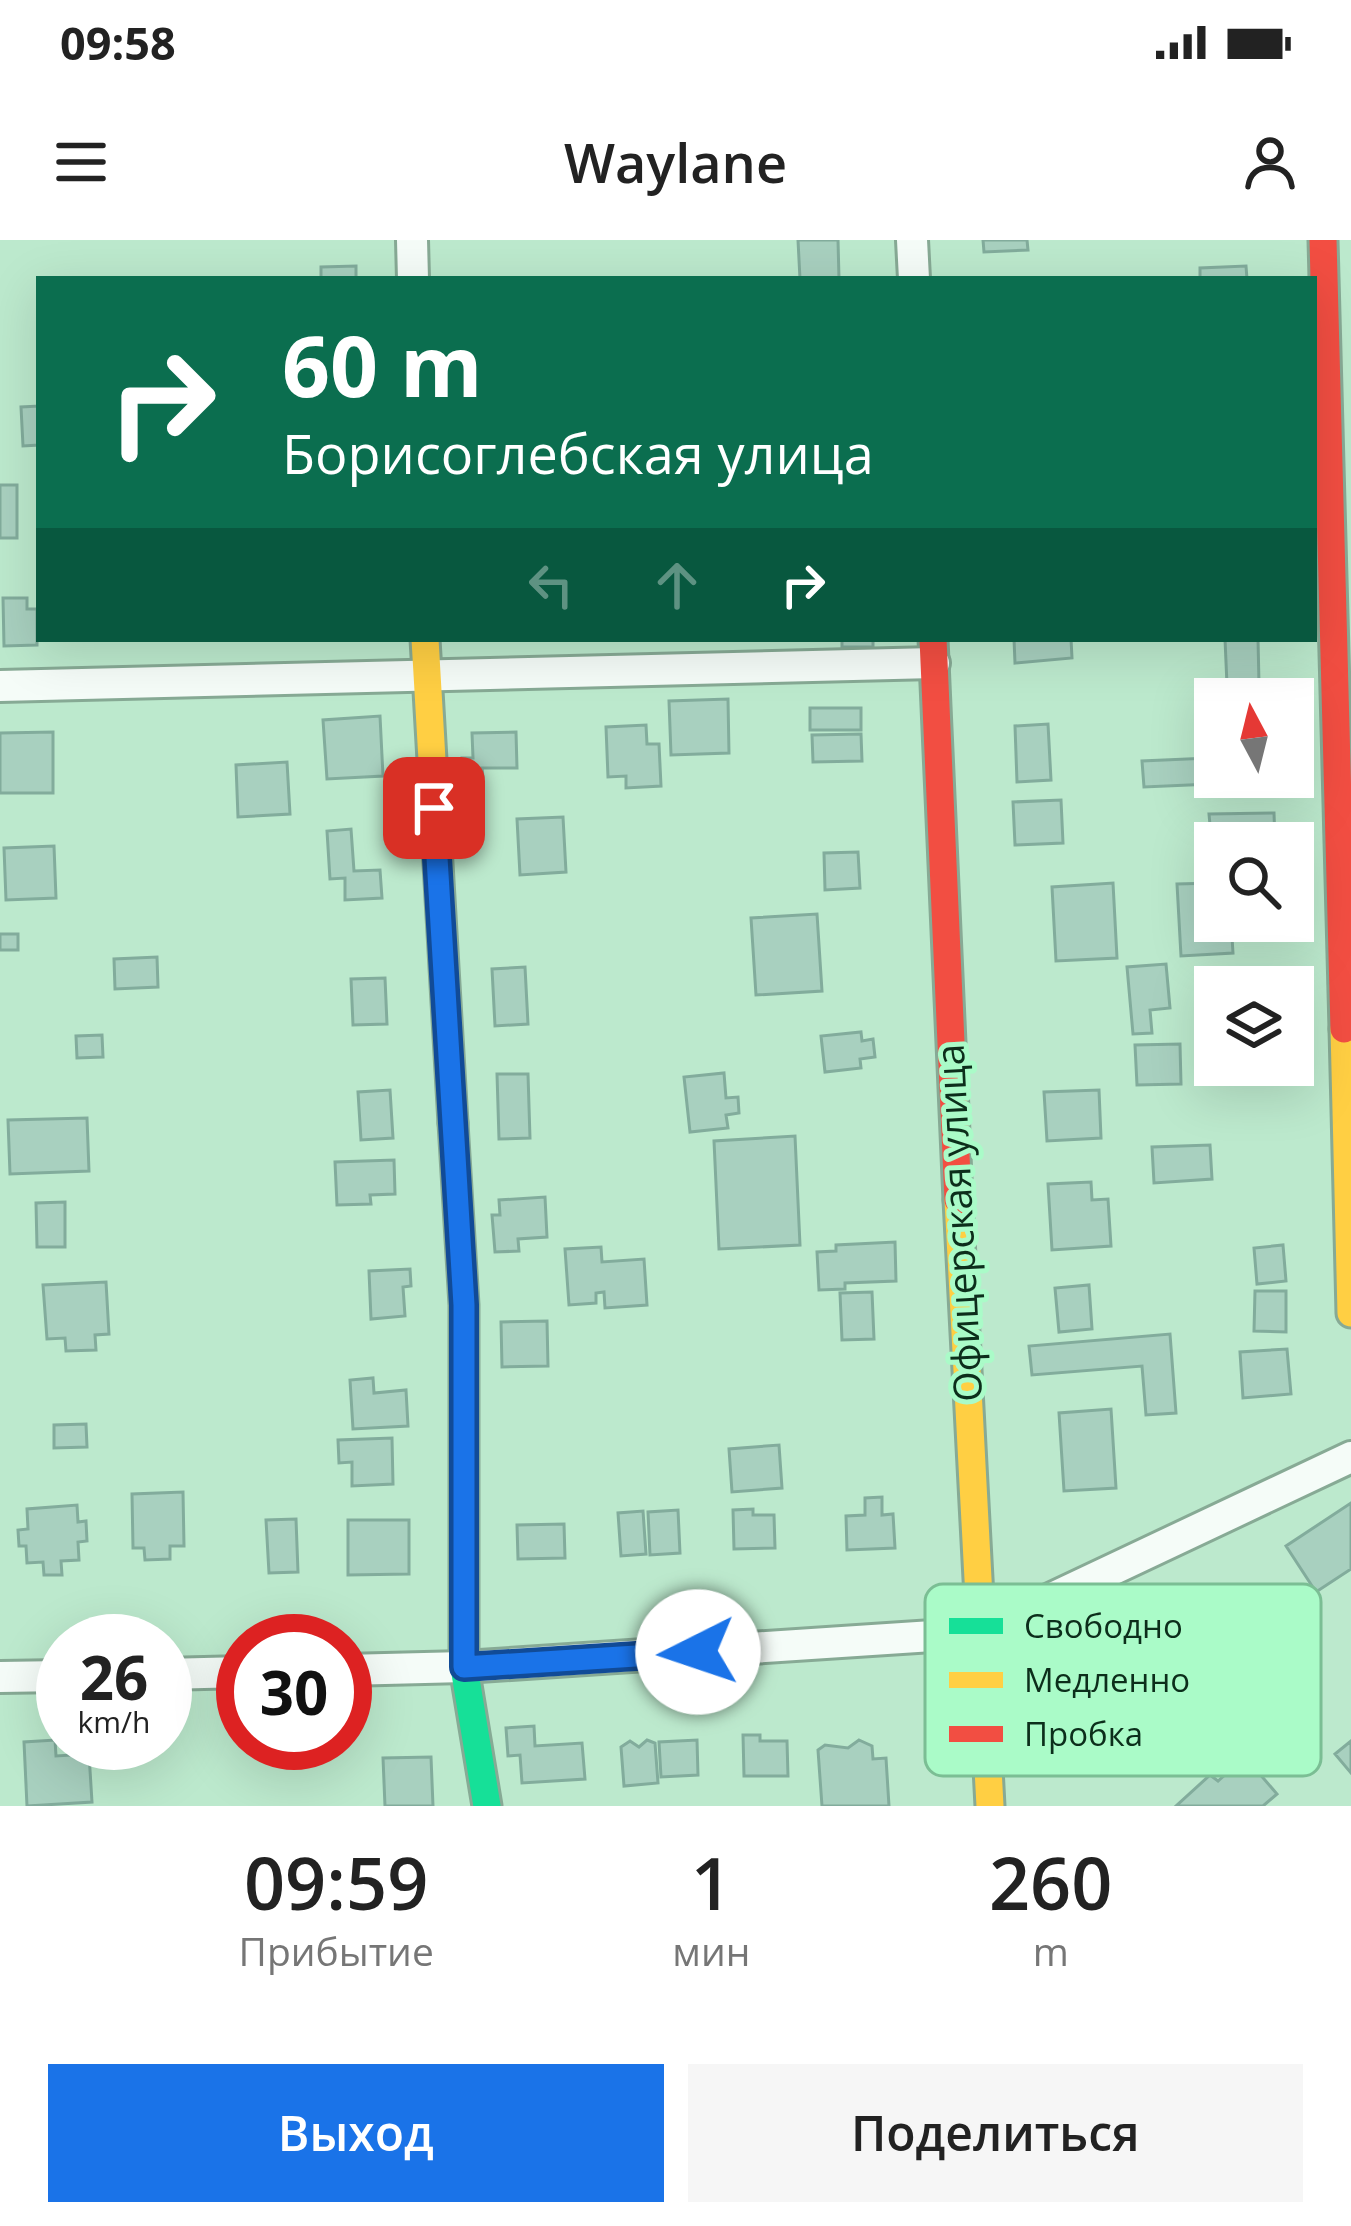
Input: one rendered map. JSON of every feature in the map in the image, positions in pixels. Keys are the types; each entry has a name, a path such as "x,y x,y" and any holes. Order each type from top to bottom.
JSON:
{"street":[{"path":"412,240 413,276"},
{"path":"912,240 914,276"},
{"path":"1322,240 1351,1312"},
{"path":"424,642 464,1305 464,1667 488,1806"},
{"path":"0,686 934,651"},
{"name":"Офицерская улица","path":"934,651 976,1584"},
{"path":"1081,1584 1351,1456"},
{"path":"372,1669 925,1637"},
{"path":"0,1677 36,1676"},
{"name":"Офицерская улица","path":"988,1776 990,1806"}],"building":[{"path":"798,240 838,240 839,276 800,276"},
{"path":"983,240 1027,240 1028,250 984,252"},
{"path":"356,266 356,276 321,276 321,267"},
{"path":"1246,266 1247,276 1200,276 1200,268"},
{"path":"36,406 36,445 23,446 21,407"},
{"path":"0,485 17,485 17,538 0,538"},
{"path":"3,598 27,598 27,609 36,609 37,645 4,646"},
{"path":"842,642 873,642 873,647 842,647"},
{"path":"1014,642 1071,642 1072,658 1015,663"},
{"path":"1225,642 1258,642 1259,678 1227,678"},
{"path":"728,699 729,753 671,755 669,701"},
{"path":"810,708 861,708 861,730 810,730"},
{"path":"380,716 383,776 327,779 323,720"},
{"path":"1048,724 1051,780 1017,782 1015,726"},
{"path":"646,725 647,744 659,744 661,786 626,788 626,776 608,777 606,727"},
{"path":"53,732 53,793 0,793 0,733"},
{"path":"516,732 517,768 482,768 483,777 462,777 462,758 473,758 472,733"},
{"path":"861,734 862,761 813,762 812,735"},
{"path":"1194,759 1194,785 1144,787 1142,761"},
{"path":"287,762 290,814 238,817 236,765"},
{"path":"1061,800 1063,843 1015,845 1013,802"},
{"path":"1274,813 1274,822 1210,822 1209,814"},
{"path":"563,817 566,872 520,875 517,819"},
{"path":"351,829 354,871 380,870 382,898 345,900 345,878 330,879 327,831"},
{"path":"54,846 56,898 6,900 4,848"},
{"path":"858,852 860,888 825,890 824,853"},
{"path":"1113,883 1117,958 1056,961 1052,887"},
{"path":"1177,884 1194,884 1194,942 1232,942 1233,953 1181,956"},
{"path":"817,914 822,991 756,995 751,918"},
{"path":"0,934 18,934 18,950 0,950"},
{"path":"157,957 158,987 115,989 114,959"},
{"path":"1166,964 1170,1008 1150,1010 1152,1033 1133,1034 1127,967"},
{"path":"525,967 528,1024 495,1026 492,969"},
{"path":"385,978 387,1024 353,1025 351,979"},
{"path":"861,1032 862,1041 873,1039 875,1057 860,1059 861,1068 825,1072 821,1036"},
{"path":"102,1035 103,1057 77,1058 76,1036"},
{"path":"1180,1044 1181,1084 1137,1085 1135,1045"},
{"path":"724,1073 726,1098 738,1097 739,1113 726,1115 728,1128 690,1132 684,1077"},
{"path":"497,1074 528,1074 530,1138 499,1139"},
{"path":"390,1090 393,1138 361,1140 358,1092"},
{"path":"1099,1090 1101,1138 1047,1141 1044,1092"},
{"path":"87,1118 89,1171 10,1174 8,1120"},
{"path":"795,1136 800,1245 719,1249 714,1141"},
{"path":"1210,1145 1212,1179 1154,1183 1152,1147"},
{"path":"394,1160 395,1194 370,1195 371,1204 337,1205 335,1162"},
{"path":"1091,1182 1092,1200 1108,1199 1111,1246 1052,1250 1048,1184"},
{"path":"545,1197 547,1237 518,1239 519,1251 495,1252 492,1215 500,1215 499,1200"},
{"path":"65,1202 65,1247 37,1247 36,1203"},
{"path":"895,1242 896,1281 845,1283 845,1289 819,1290 817,1252 836,1251 836,1245"},
{"path":"1283,1245 1286,1281 1257,1284 1254,1248"},
{"path":"601,1247 602,1262 644,1259 647,1305 605,1308 604,1292 596,1293 596,1303 569,1305 565,1249"},
{"path":"410,1269 411,1286 403,1287 405,1316 371,1319 369,1271"},
{"path":"106,1282 109,1334 95,1335 96,1350 66,1351 65,1338 47,1339 43,1285"},
{"path":"1089,1285 1092,1329 1059,1332 1055,1288"},
{"path":"1255,1291 1286,1291 1286,1332 1254,1331"},
{"path":"872,1292 874,1339 842,1340 840,1293"},
{"path":"547,1321 548,1366 502,1367 501,1322"},
{"path":"1170,1334 1176,1413 1146,1415 1142,1366 1032,1375 1029,1346"},
{"path":"1287,1349 1291,1394 1243,1398 1240,1352"},
{"path":"373,1378 374,1393 406,1390 408,1426 353,1429 350,1380"},
{"path":"1111,1409 1116,1488 1064,1491 1059,1413"},
{"path":"86,1424 87,1447 54,1448 54,1425"},
{"path":"392,1438 393,1484 352,1486 352,1462 339,1463 338,1440"},
{"path":"779,1445 782,1488 732,1492 729,1449"},
{"path":"183,1492 184,1546 170,1546 170,1559 145,1560 144,1548 133,1548 132,1494"},
{"path":"882,1497 882,1515 893,1514 895,1548 847,1550 846,1516 865,1515 865,1498"},
{"path":"1351,1503 1351,1569 1321,1589 1321,1584 1311,1584 1286,1546"},
{"path":"77,1505 78,1522 86,1521 87,1541 78,1542 79,1560 61,1561 62,1575 44,1575 43,1562 27,1563 26,1546 19,1546 18,1530 28,1529 27,1509"},
{"path":"753,1509 753,1515 774,1515 775,1548 734,1549 733,1510"},
{"path":"678,1510 680,1553 650,1555 648,1512"},
{"path":"643,1511 646,1554 621,1556 618,1513"},
{"path":"296,1519 298,1572 269,1573 266,1520"},
{"path":"348,1520 409,1520 409,1574 348,1575"},
{"path":"564,1524 565,1558 518,1559 517,1525"},
{"path":"534,1726 535,1746 582,1743 585,1779 522,1783 520,1755 508,1756 506,1728"},
{"path":"743,1735 760,1735 760,1741 787,1741 788,1776 744,1776"},
{"path":"647,1740 655,1743 658,1783 624,1786 621,1747 630,1741 639,1747"},
{"path":"697,1740 698,1775 661,1777 659,1742"},
{"path":"859,1740 872,1746 873,1759 886,1758 889,1806 822,1806 818,1750 825,1745 848,1748"},
{"path":"36,1741 36,1770 90,1770 92,1802 27,1806 24,1742"},
{"path":"1351,1741 1351,1773 1335,1754"},
{"path":"431,1757 433,1806 385,1806 383,1758"},
{"path":"1209,1776 1218,1781 1224,1776 1261,1776 1277,1794 1263,1806 1176,1806"}],"traffic: fast":[{"path":"453,1123 464,1305 464,1667 487,1806"}],"traffic: slow":[{"path":"425,642 453,1123"},
{"path":"1344,1029 1351,1313"},
{"path":"958,1200 978,1584"},
{"path":"988,1776 990,1806"}],"traffic: jam":[{"path":"1323,240 1344,1029"},
{"path":"933,642 958,1200"}],"route":[{"path":"434,808 464,1305 464,1667 698,1652"}]}
